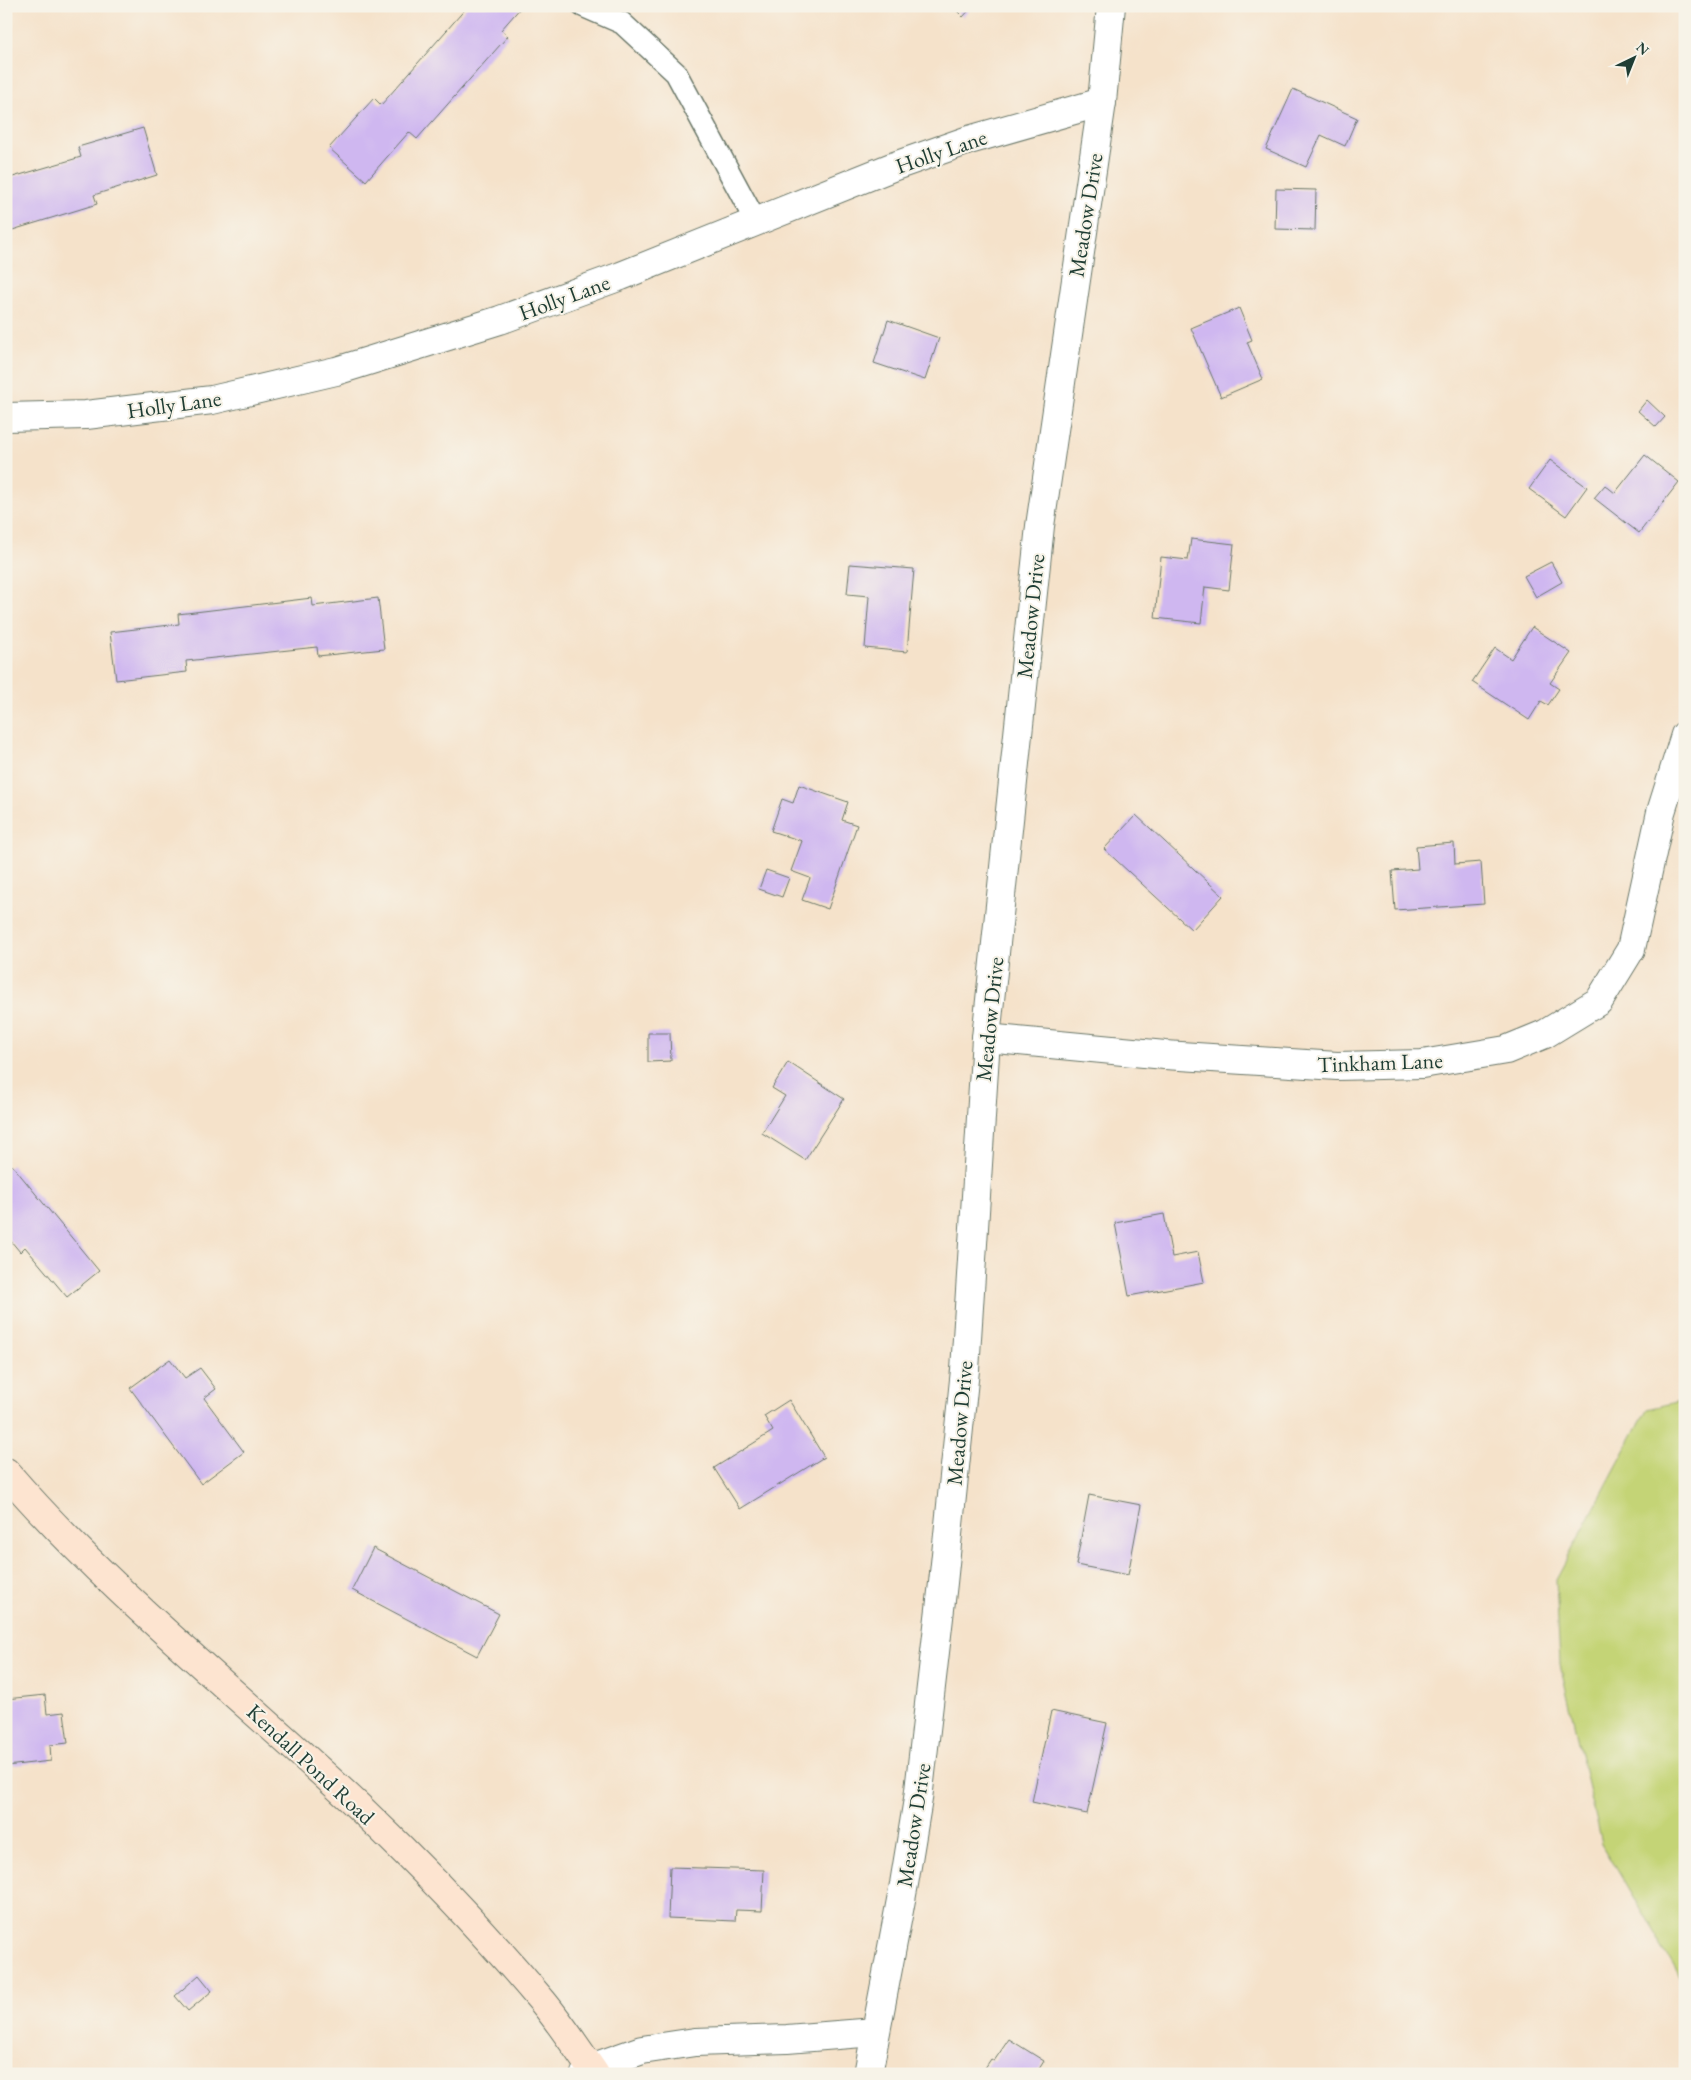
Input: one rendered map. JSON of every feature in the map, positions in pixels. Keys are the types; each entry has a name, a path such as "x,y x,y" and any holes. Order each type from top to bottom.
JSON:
{"street":[{"name":"Meadow Drive","path":"868,2074 918,1799 944,1583 965,1370 986,1038 1040,526 1102,102 1111,6"},
{"name":"Holly Lane","path":"6,417 86,415 212,400 336,370 500,320 621,276 892,167 969,140 1102,102"},
{"name":"Tinkham Lane","path":"986,1038 1165,1055 1337,1066 1422,1064 1506,1050 1545,1034 1599,1001 1631,949 1661,812 1685,735"},
{"name":"Kendall Pond Road","path":"9,1480 131,1599 360,1807 422,1869 483,1934 544,2004 591,2072"},
{"path":"591,2072 642,2050 695,2042 787,2039 875,2032"}],"lane":[{"path":"583,6 622,23 676,73 756,222"}],"green space":[{"path":"1685,1400 1685,1985 1602,1844 1560,1664 1556,1580 1647,1409"}],"building":[{"path":"468,6 522,6 501,30 508,36 417,139 409,132 366,181 329,148 374,98 381,105"},
{"path":"952,6 973,6 963,17"},
{"path":"1293,89 1357,118 1345,146 1321,135 1306,167 1266,149"},
{"path":"143,128 157,175 94,195 97,204 6,232 6,179 81,157 78,147"},
{"path":"1276,189 1316,190 1315,230 1275,229"},
{"path":"1239,308 1252,340 1247,342 1263,379 1221,397 1191,328"},
{"path":"888,320 939,338 925,380 874,363"},
{"path":"1647,400 1665,417 1656,427 1638,411"},
{"path":"1645,455 1679,482 1639,533 1594,498 1605,485 1615,493"},
{"path":"1550,460 1587,487 1566,516 1529,489"},
{"path":"1191,539 1234,544 1229,590 1205,587 1201,623 1155,618 1161,557 1188,560"},
{"path":"1551,562 1562,582 1536,597 1524,576"},
{"path":"850,564 914,569 907,652 865,648 869,596 847,594"},
{"path":"312,598 313,606 378,598 384,649 318,656 317,647 186,661 187,672 116,680 110,632 179,624 178,614"},
{"path":"1532,627 1571,653 1550,683 1559,689 1548,705 1541,701 1529,720 1472,682 1495,648 1511,659"},
{"path":"799,785 848,802 842,820 857,825 828,909 802,900 810,878 791,871 802,841 771,831 782,799 793,803"},
{"path":"1136,815 1223,896 1192,930 1104,849"},
{"path":"1454,843 1455,864 1481,862 1484,904 1395,910 1392,871 1418,869 1416,846"},
{"path":"766,870 789,878 782,897 759,889"},
{"path":"648,1033 670,1033 671,1061 648,1062"},
{"path":"788,1062 844,1099 805,1160 762,1133 785,1096 772,1088"},
{"path":"12,1165 99,1271 67,1297 25,1247 20,1252 6,1235 6,1169"},
{"path":"1164,1214 1172,1257 1198,1252 1204,1282 1129,1296 1115,1223"},
{"path":"170,1359 185,1378 200,1368 216,1389 204,1398 244,1452 201,1484 130,1388"},
{"path":"789,1400 824,1457 740,1509 714,1468 773,1431 764,1416"},
{"path":"1089,1495 1141,1505 1128,1575 1076,1565"},
{"path":"373,1548 499,1614 477,1656 352,1590"},
{"path":"45,1695 47,1714 64,1712 68,1743 50,1745 51,1761 6,1766 6,1699"},
{"path":"1051,1711 1107,1723 1087,1814 1032,1802"},
{"path":"670,1867 764,1870 762,1911 736,1910 735,1921 668,1918"},
{"path":"199,1975 212,1991 188,2011 175,1996"},
{"path":"1009,2039 1044,2061 1036,2074 981,2074 991,2059 994,2061"}]}
